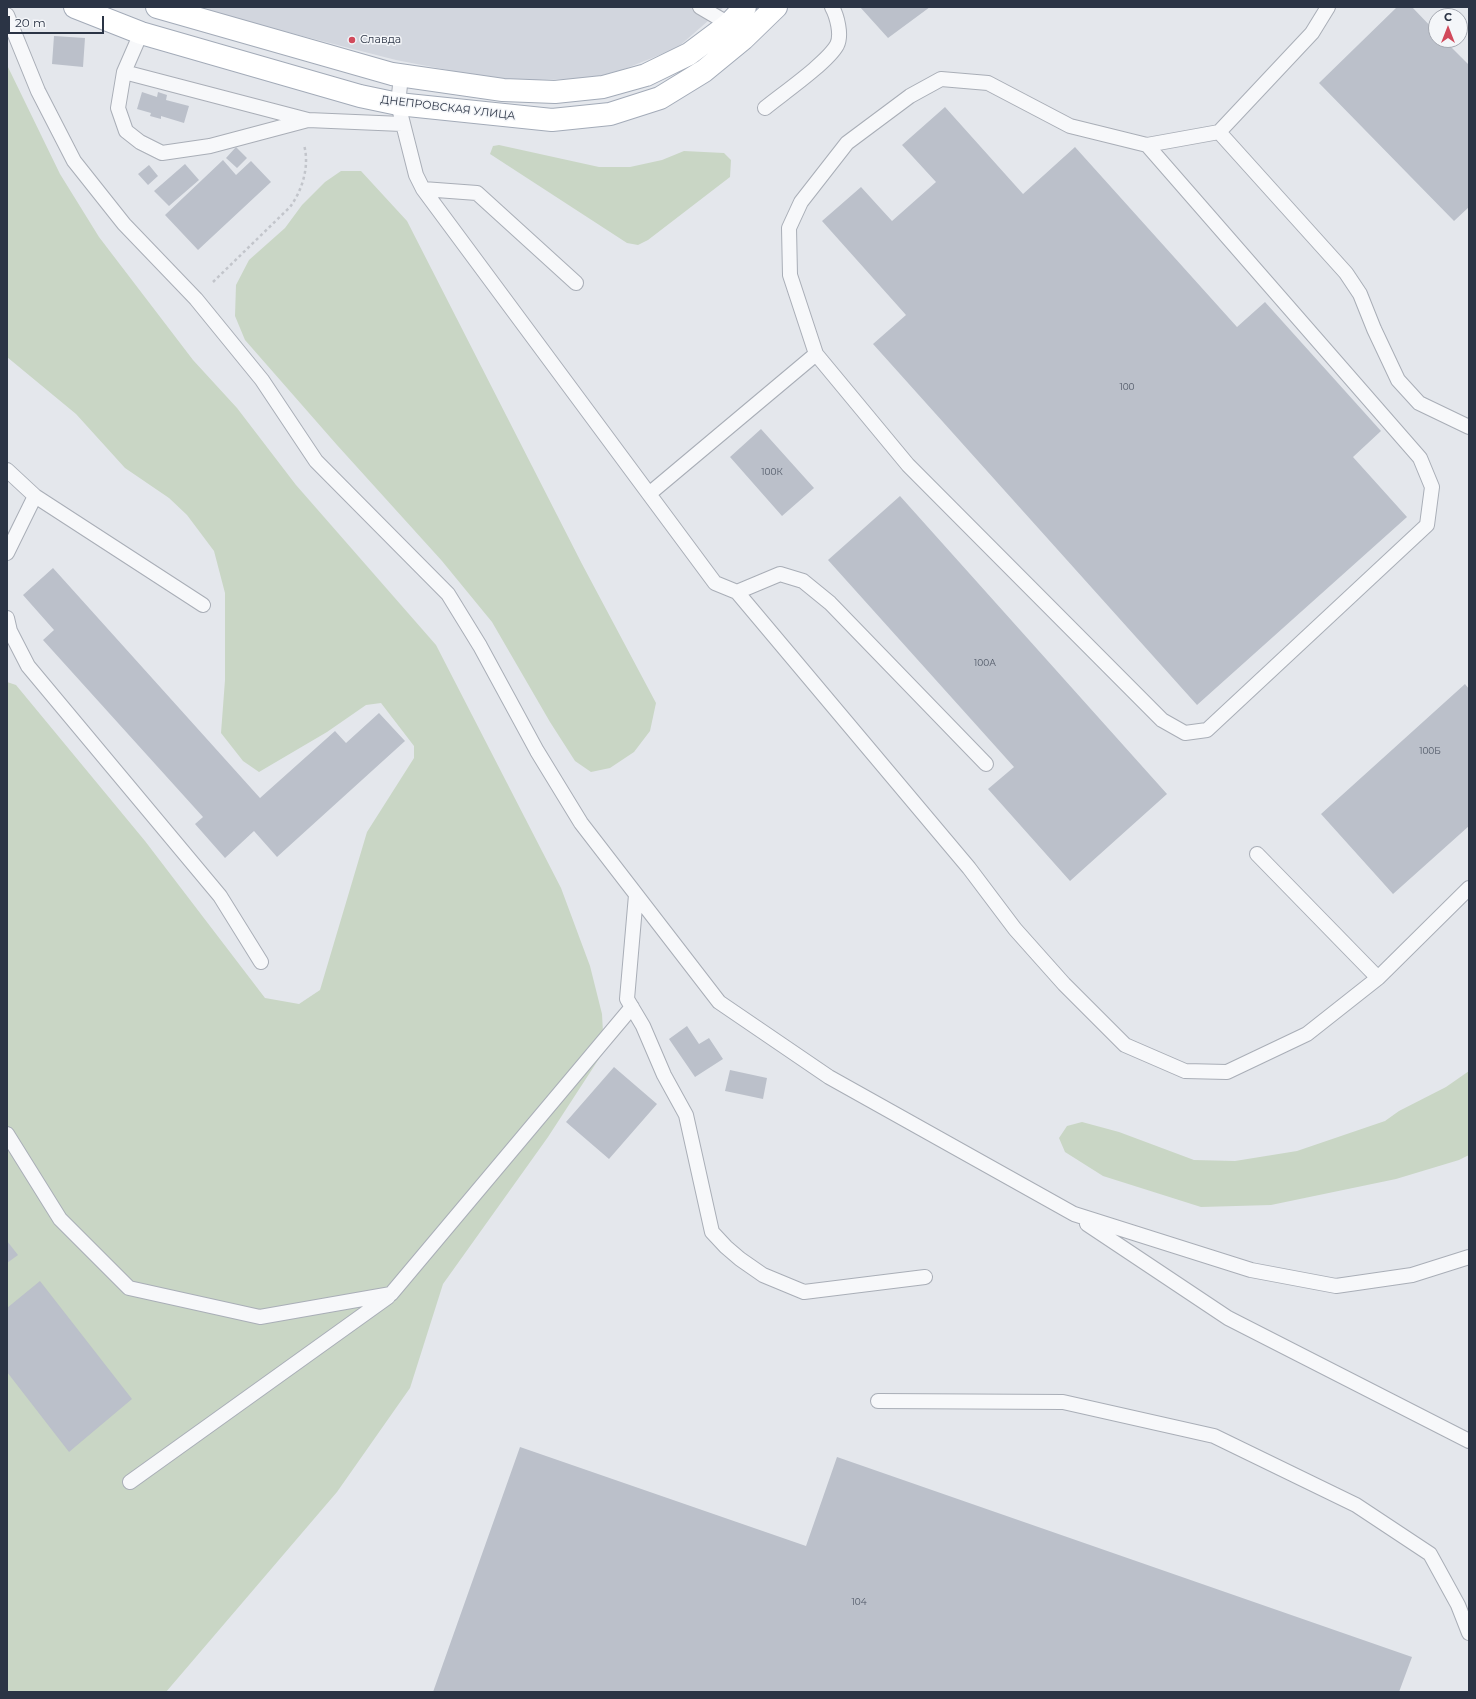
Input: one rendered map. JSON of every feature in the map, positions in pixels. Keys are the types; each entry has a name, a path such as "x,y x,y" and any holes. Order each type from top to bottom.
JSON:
{"main road":[{"name":"ДНЕПРОВСКАЯ УЛИЦА","path":"75,7 141,33 360,96 400,114 552,120 610,114 660,98 704,71 743,39 776,7"},
{"path":"157,7 401,76 503,90 555,92 603,88 646,75 689,54 728,24 745,7"}],"lane":[{"path":"700,7 728,24"},
{"path":"765,108 828,56 838,44 839,31 836,14 832,7"},
{"path":"1147,145 1420,458 1432,486 1427,525 1207,730 1185,733 1162,720 908,465 816,354 790,275 789,228 801,202 847,143 910,96 941,79 988,83 1070,126 1147,145 1219,132 1312,33 1328,7"},
{"path":"7,15 38,91 74,161 124,224 196,299 262,380 316,461 448,594 480,646 537,751 582,823 719,1002 829,1077 1074,1214 1228,1318 1469,1441"},
{"path":"141,33 124,72 118,108 126,131 140,142 162,153 210,146 303,122 400,114"},
{"path":"124,72 303,122"},
{"path":"401,76 400,114 416,175 423,189 715,583 737,592 969,868 1015,930 1064,984 1125,1045 1185,1071 1227,1072 1307,1034 1378,978 1469,888"},
{"path":"1219,132 1346,273 1360,294 1374,329 1398,380 1419,404 1469,427"},
{"path":"423,189 477,193 576,283"},
{"path":"649,494 816,354"},
{"path":"7,470 35,496 203,605"},
{"path":"7,553 35,496"},
{"path":"737,592 780,574 803,581 830,603 986,764"},
{"path":"7,618 10,631 28,666 220,896 262,962"},
{"path":"1257,854 1378,978"},
{"path":"636,895 627,999 643,1026 664,1075 686,1115 712,1232 726,1247 763,1276 804,1292 925,1276"},
{"path":"130,1482 391,1294 632,1007"},
{"path":"7,1134 60,1219 129,1288 260,1317 391,1294"},
{"path":"1074,1214 1251,1270 1336,1286 1412,1276 1469,1257"},
{"path":"878,1401 1063,1402 1214,1436 1356,1505 1430,1554 1458,1605 1469,1633"}],"path":[{"path":"196,299 290,208 299,196 304,174 306,152 303,122"}],"shaded area":[{"path":"189,7 724,7 677,48 602,78 504,81 396,60"}],"green space":[{"path":"7,65 60,174 99,237 193,360 237,408 296,485 436,645 561,888 590,966 602,1014 604,1051 548,1137 443,1284 410,1388 337,1492 166,1692 7,1692 7,682 16,685 145,841 265,998 299,1004 320,990 367,832 414,758 414,746 381,703 366,705 327,732 259,772 243,761 221,733 225,680 225,593 214,551 187,515 169,498 125,468 76,414 7,357"},
{"path":"499,145 599,167 630,167 662,160 684,151 724,153 731,160 730,177 648,240 638,245 627,243 490,154 493,146"},
{"path":"341,171 361,171 407,221 582,564 656,703 650,731 634,752 610,768 591,772 575,761 550,722 492,622 442,561 245,340 235,316 236,285 249,260 285,228 302,205 325,182"},
{"path":"1469,1071 1469,1155 1459,1160 1396,1179 1271,1205 1201,1207 1103,1176 1065,1152 1059,1138 1067,1126 1082,1122 1119,1132 1194,1160 1235,1161 1297,1151 1385,1121 1399,1111 1446,1087"}],"building":[{"path":"860,7 930,7 888,38"},
{"path":"1397,7 1412,7 1428,24 1428,48 1452,48 1469,65 1469,207 1454,221 1319,83"},
{"path":"54,36 85,38 83,67 52,64"},
{"path":"142,92 157,97 158,92 167,95 166,100 189,106 184,123 161,116 161,119 150,116 151,113 137,109"},
{"path":"945,107 1023,194 1075,147 1237,327 1265,302 1381,431 1353,457 1407,517 1197,705 873,344 906,315 822,221 861,187 892,221 936,182 902,145"},
{"path":"236,147 247,158 237,168 226,158"},
{"path":"223,160 236,175 251,161 271,182 198,250 165,215"},
{"path":"185,164 199,180 169,206 154,191"},
{"path":"149,165 158,176 148,185 138,174"},
{"path":"761,429 814,488 782,516 730,457"},
{"path":"900,496 1167,794 1070,881 988,789 1014,767 828,560"},
{"path":"53,568 260,798 335,731 346,743 379,713 405,741 277,857 254,831 225,858 195,824 203,817 43,640 54,630 23,595"},
{"path":"1465,684 1469,689 1469,826 1393,894 1321,814"},
{"path":"687,1026 699,1044 709,1038 723,1059 695,1077 669,1039"},
{"path":"614,1067 657,1104 609,1159 566,1122"},
{"path":"730,1070 767,1078 763,1099 725,1091"},
{"path":"7,1241 18,1255 7,1263"},
{"path":"40,1281 132,1399 69,1452 7,1372 7,1308"},
{"path":"520,1447 806,1546 837,1457 1412,1657 1399,1692 433,1692"}],"place":[{"name":"Славда","path":"352,40"}]}
